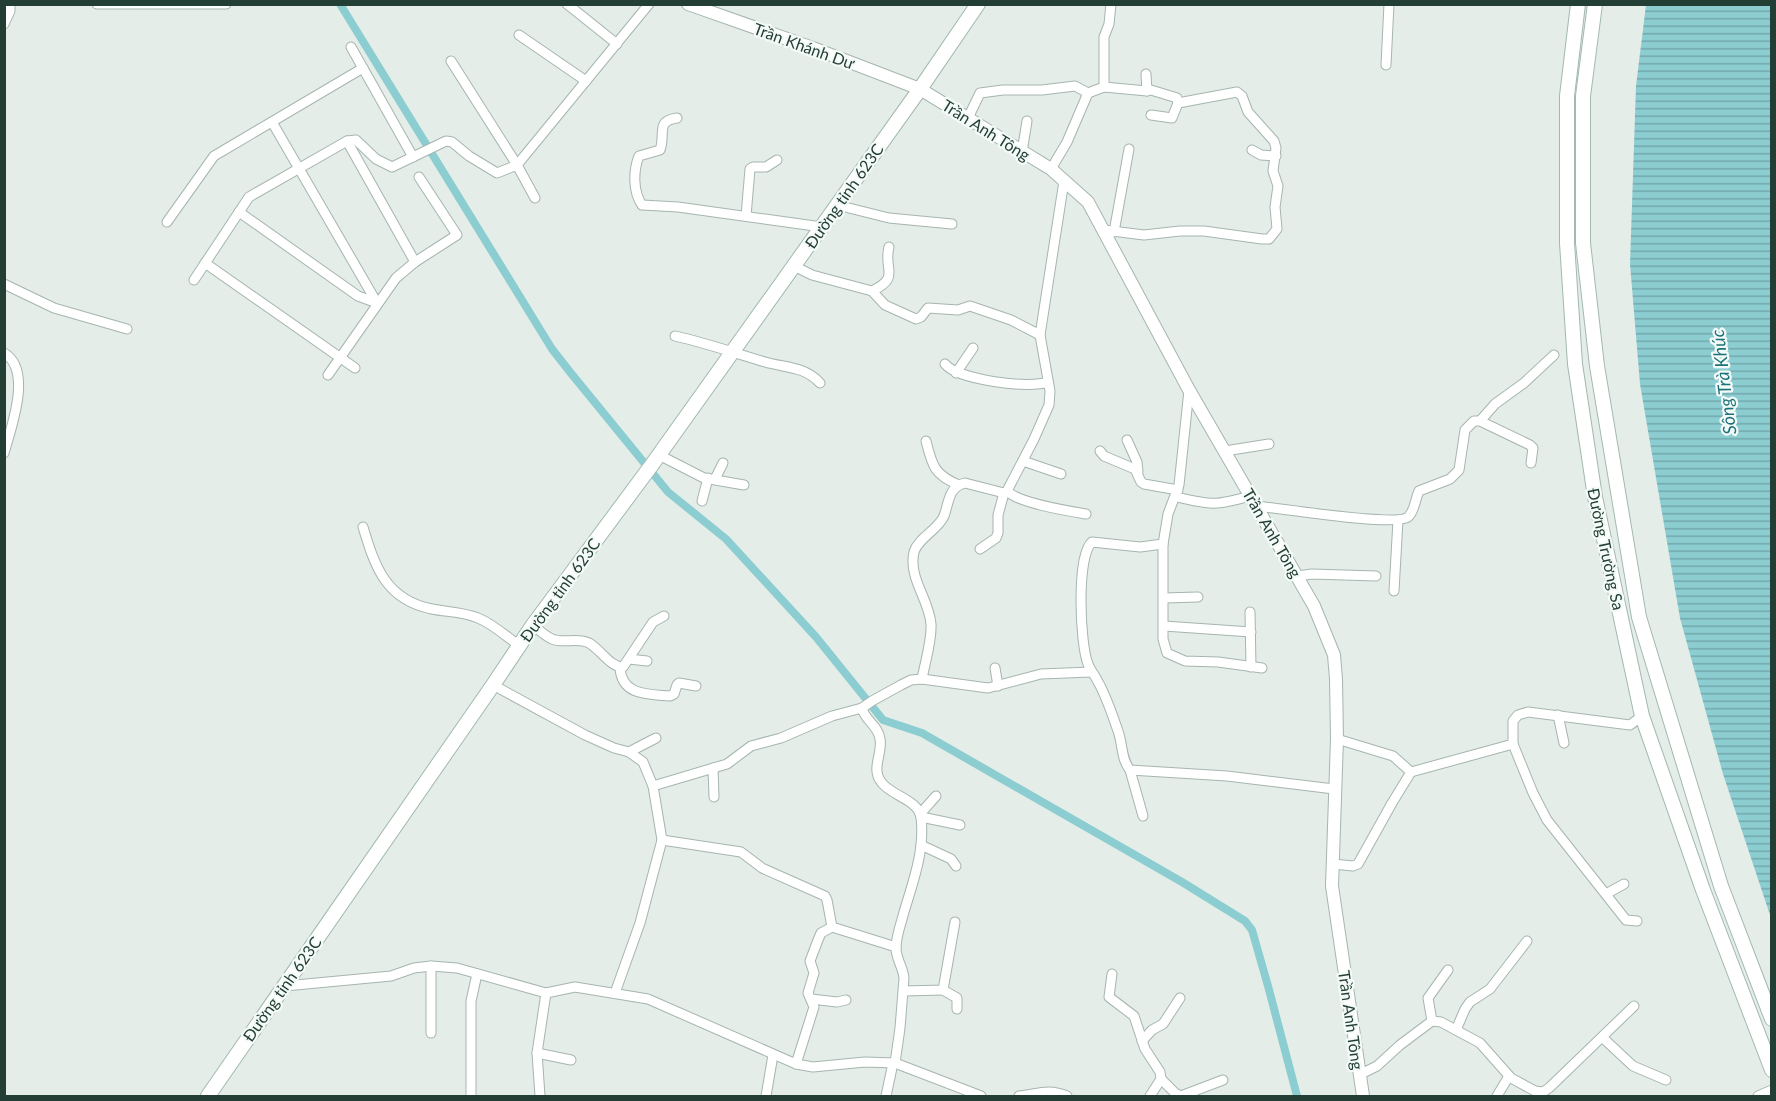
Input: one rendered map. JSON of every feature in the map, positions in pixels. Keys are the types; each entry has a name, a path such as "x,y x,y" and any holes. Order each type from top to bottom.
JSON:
{"main road":[{"name":"Đường tỉnh 623C","path":"208,1096 533,625 652,465 978,4"},
{"name":"Đường Trường Sa","path":"1578,4 1567,96 1567,243 1575,364 1595,497 1642,716 1703,890 1772,1070"},
{"name":"Đường Trường Sa","path":"1595,4 1583,96 1583,243 1597,366 1639,617 1721,886 1772,1019"},
{"path":"1567,96 1583,96"}],"street":[{"path":"4,24 10,11 10,4"},
{"path":"97,4 226,4"},
{"path":"567,4 617,44"},
{"path":"194,280 249,197 346,141 356,140 376,159 392,167 447,141 452,142 469,156 497,173 517,165 649,4"},
{"name":"Trần Khánh Dư","path":"688,4 920,89"},
{"path":"1104,87 1104,37 1109,24 1111,4"},
{"path":"1386,64 1389,4"},
{"path":"519,35 586,81"},
{"path":"351,47 413,157"},
{"path":"451,61 517,165 535,198"},
{"path":"167,222 214,156 363,68"},
{"path":"1146,74 1147,91"},
{"path":"968,118 980,93 1075,86 1088,93"},
{"path":"1051,169 1067,142 1088,93 1104,87 1151,90 1177,98 1178,103 1172,118 1151,115"},
{"name":"Trần Anh Tông","path":"920,89 1051,169 1088,202 1109,231 1189,390 1318,615 1334,655 1337,739 1333,897 1353,1026 1359,1089"},
{"path":"1130,149 1109,231 1144,235 1203,231 1269,239 1278,229 1275,207 1278,186 1273,171 1276,156 1274,141 1248,112 1242,96 1237,92 1178,103"},
{"path":"677,118 668,119 664,123 660,150 639,156 635,181 640,202 646,206 678,207 822,227"},
{"path":"1022,152 1027,121"},
{"path":"272,122 377,303"},
{"path":"346,141 415,262"},
{"path":"1252,150 1261,155 1276,156"},
{"path":"746,216 750,169 766,167 777,160"},
{"path":"328,375 396,278 415,262 457,235 419,177"},
{"path":"980,549 996,538 998,516 1006,492 1049,405 1050,391 1040,335 1064,181"},
{"path":"837,205 889,218 952,224"},
{"path":"239,212 358,296 377,303"},
{"path":"872,291 888,281 889,247"},
{"path":"205,263 355,368"},
{"path":"794,266 812,275 872,291 885,305 916,319 921,317 928,308 958,310 970,306 1011,320 1040,335"},
{"path":"4,284 54,308 127,329"},
{"path":"675,336 711,344 767,363 799,368 808,372 820,383"},
{"path":"956,373 974,348"},
{"path":"4,353 10,356 17,369 19,387 4,453"},
{"path":"1480,421 1495,404 1554,355"},
{"path":"945,364 956,373 997,382 1035,385 1048,382"},
{"path":"1189,390 1177,493 1168,514 1163,544 1164,648 1171,656 1185,661 1262,668"},
{"path":"1127,440 1137,462 1141,482 1206,504 1253,501 1398,520 1410,515 1419,491 1455,476 1461,466 1465,430 1474,421 1480,421 1530,445 1533,448 1531,463"},
{"path":"926,441 936,471 959,485"},
{"path":"1225,451 1269,444"},
{"path":"1100,451 1104,456 1138,472"},
{"path":"1023,461 1061,474"},
{"path":"702,501 712,479 723,463"},
{"path":"652,465 678,466 712,479 744,485"},
{"path":"922,679 931,626 926,603 918,588 914,554 915,548 942,520 950,494 959,485 965,483 1006,492 1029,502 1086,514"},
{"path":"1395,591 1398,520"},
{"path":"363,527 378,570 399,595 424,607 478,618 520,646"},
{"path":"1143,816 1130,770 1124,758 1120,736 1097,680 1091,672 1084,650 1081,614 1083,563 1087,546 1092,542 1140,547 1163,544"},
{"path":"1297,576 1312,574 1376,576"},
{"path":"1164,598 1198,597"},
{"path":"1250,612 1251,667"},
{"path":"620,668 624,667 653,622 664,616"},
{"path":"533,625 554,640 578,639 585,642 620,668 622,680 634,692 670,696 674,694 680,683 696,686"},
{"path":"1164,626 1251,632"},
{"path":"629,659 646,661"},
{"path":"995,669 998,686"},
{"path":"653,786 727,764 751,746 781,738 832,716 867,705 911,680 922,679 980,688 998,686 1041,674 1091,672"},
{"path":"493,685 585,735 629,752 643,762 653,786 662,840 640,923 615,993"},
{"path":"867,705 866,718 875,726 880,737 876,772 879,779 894,794 912,804 921,815 960,825"},
{"path":"1637,921 1626,920 1547,820 1513,744 1513,721 1518,715 1528,712 1630,724 1642,716"},
{"path":"1558,715 1564,743"},
{"path":"629,752 656,738"},
{"path":"1337,739 1393,756 1411,772"},
{"path":"1333,864 1353,866 1358,864 1411,772 1456,762 1513,744"},
{"path":"712,768 714,797"},
{"path":"1130,770 1227,776 1334,789"},
{"path":"886,1096 894,1063 904,991 904,971 897,957 897,934 916,874 921,845 921,815 936,796"},
{"path":"662,840 741,852 762,868 825,896 832,927"},
{"path":"921,845 951,859 956,866"},
{"path":"1606,894 1624,884"},
{"path":"943,990 955,922"},
{"path":"796,1064 814,1007 808,993 814,973 810,961 821,933 832,927 896,947"},
{"path":"1456,1030 1470,1002 1490,989 1527,941"},
{"path":"431,966 431,1033"},
{"path":"285,986 391,976 414,968 431,966 457,968 546,993 575,987 648,999 796,1064 813,1067 865,1062 894,1063 981,1096"},
{"path":"1432,1022 1428,998 1448,970"},
{"path":"471,1096 471,1001 477,974"},
{"path":"1112,974 1109,997 1134,1016 1142,1041 1160,1072 1161,1079 1175,1093 1181,1096 1223,1080"},
{"path":"904,991 943,990 957,998 957,1009"},
{"path":"540,1096 537,1053 546,993"},
{"path":"1142,1041 1152,1030 1163,1024 1180,998"},
{"path":"811,999 837,1002 846,1000"},
{"path":"1359,1089 1377,1066 1400,1045 1432,1022 1441,1022 1480,1043 1509,1076 1534,1094 1543,1092 1603,1038 1634,1006"},
{"path":"1603,1038 1633,1066 1666,1080"},
{"path":"537,1053 571,1060"},
{"path":"766,1096 773,1055"},
{"path":"1497,1096 1509,1076"},
{"path":"1150,1096 1161,1079"},
{"path":"1758,1096 1772,1090"},
{"path":"1019,1096 1055,1091 1067,1096"}],"water":[{"name":"Sông Trà Khúc","path":"1646,5 1771,5 1771,918 1723,774 1680,618 1640,384 1630,264 1636,86"}],"waterway":[{"path":"340,4 552,349 668,492 726,539 816,637 883,720 922,733 1182,882 1245,921 1252,930 1297,1096"}]}
